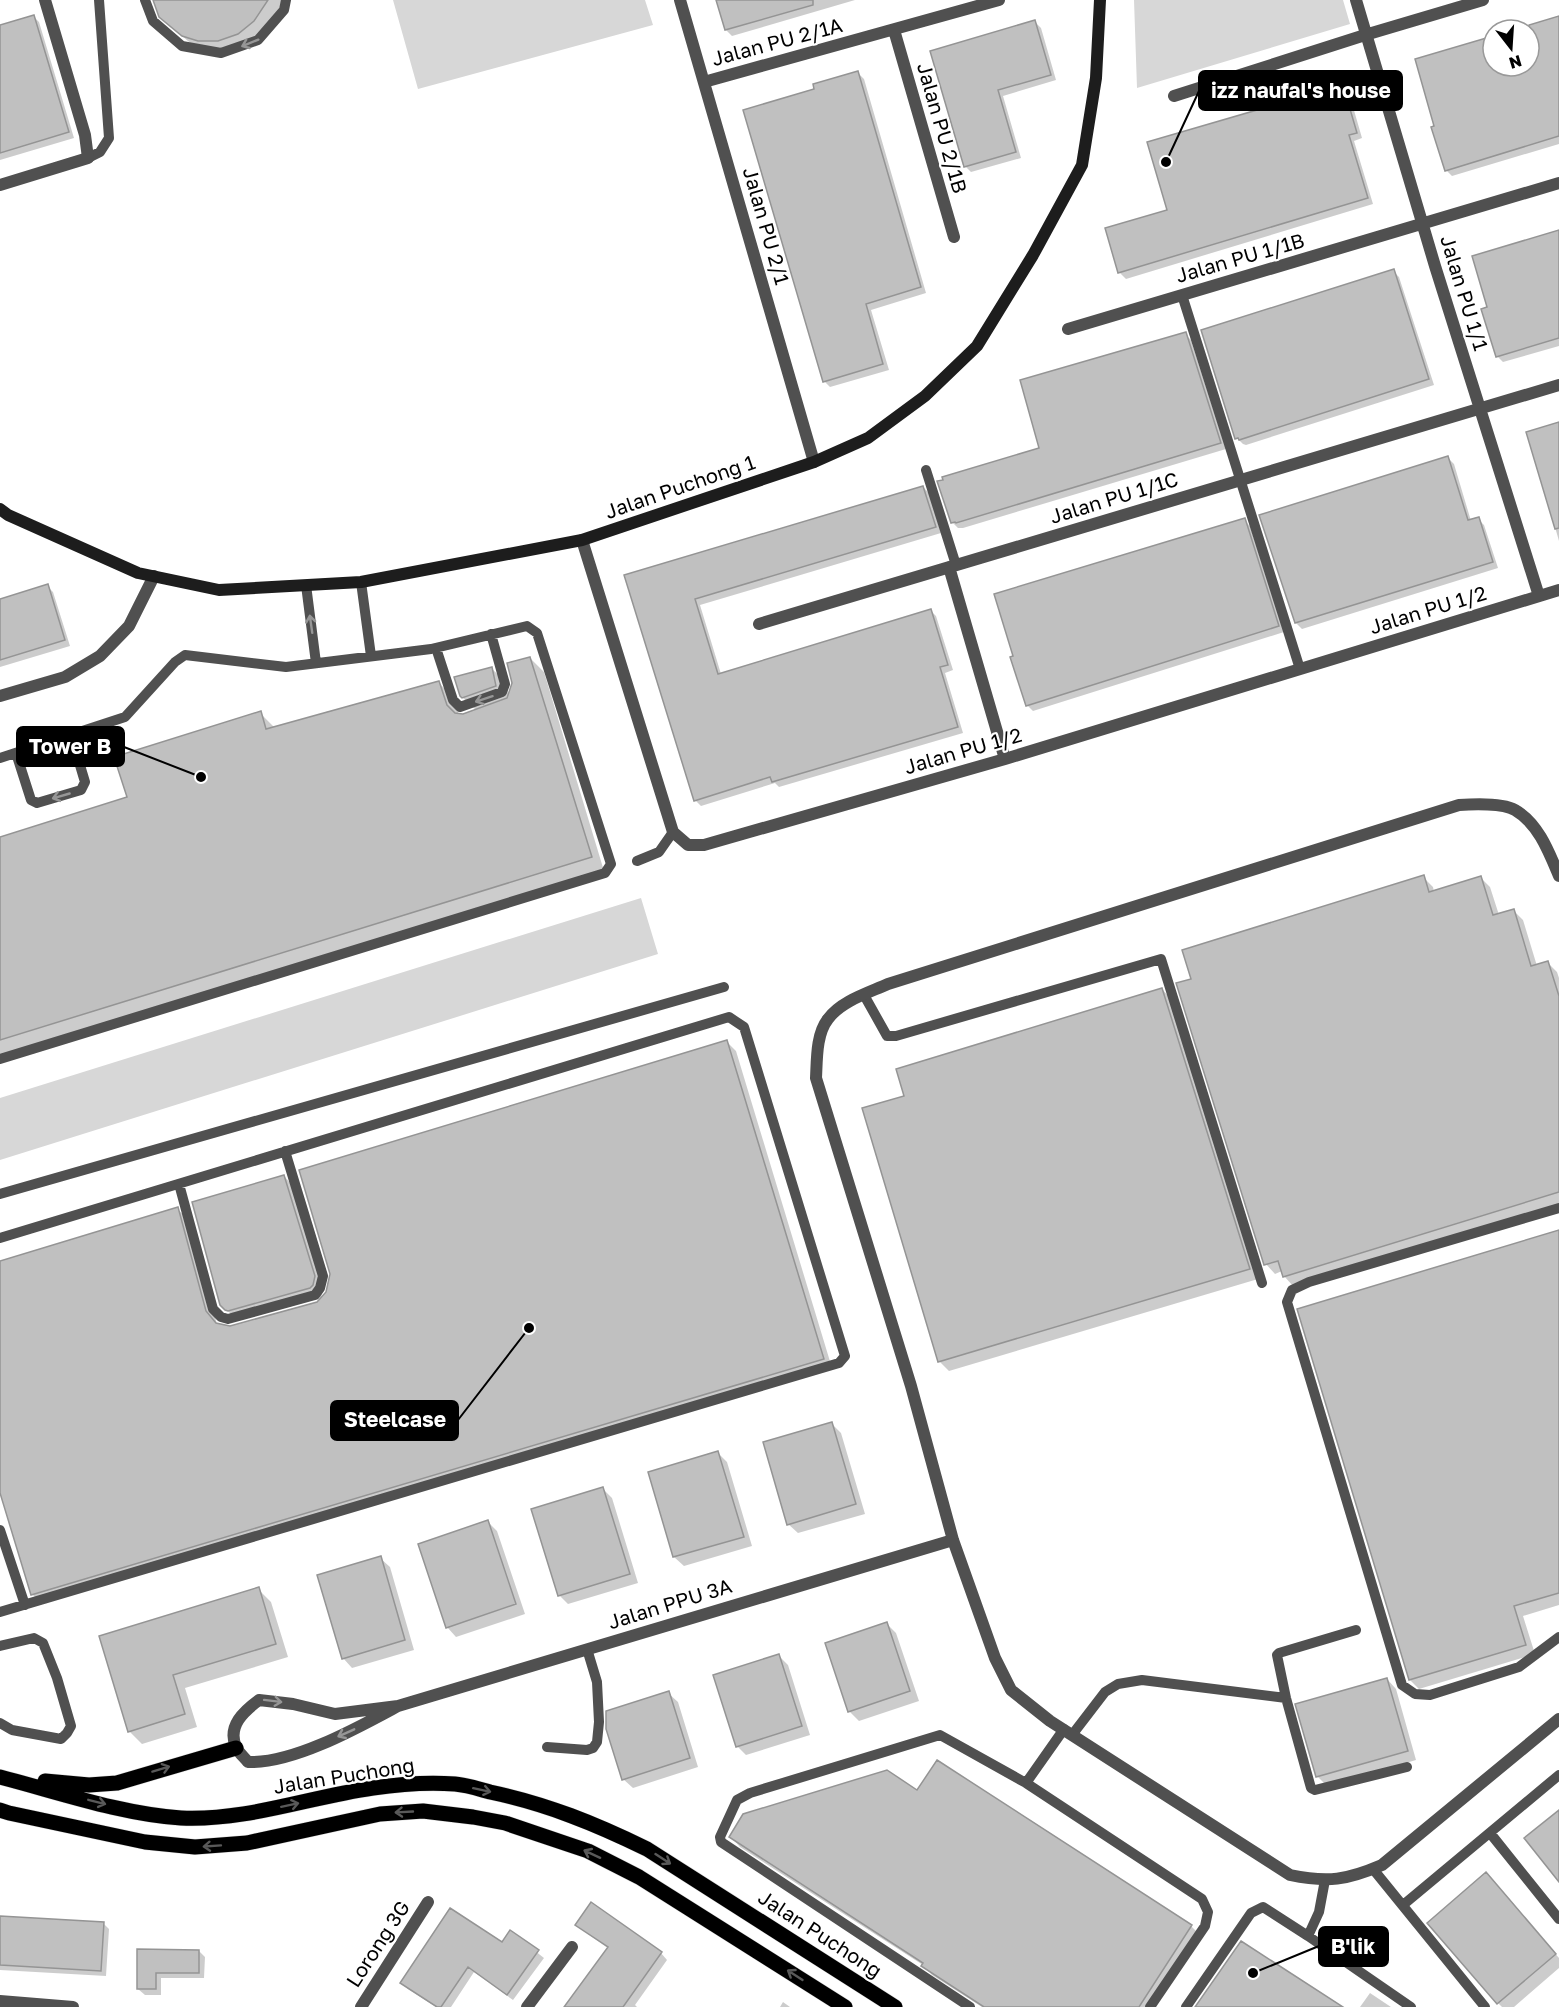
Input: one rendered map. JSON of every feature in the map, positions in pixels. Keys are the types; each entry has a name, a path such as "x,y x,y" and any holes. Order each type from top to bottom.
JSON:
{"main road":[{"path":"0,1777 89,1785 117,1783 236,1748"},
{"name":"Jalan Puchong","path":"0,1777 126,1810 181,1818 235,1816 373,1788 422,1783 457,1784 512,1797 556,1809 647,1849 895,2007"},
{"path":"0,1810 145,1842 195,1847 247,1844 380,1814 423,1811 505,1823 588,1851 639,1878 845,2007"}],"street":[{"path":"0,185 88,159 85,135 45,0"},
{"name":"Jalan PU 2/1","path":"680,0 814,462"},
{"name":"Jalan PU 2/1A","path":"704,82 999,0"},
{"name":"Jalan Puchong 1","path":"0,509 8,515 138,573 219,590 361,582 582,540 814,462 868,438 925,396 977,346 1034,255 1082,165 1096,78 1100,0"},
{"name":"Jalan PU 1/1","path":"1356,0 1539,596"},
{"path":"1174,96 1483,0"},
{"name":"Jalan PU 2/1B","path":"894,30 954,237"},
{"name":"Jalan PU 1/1B","path":"1068,329 1559,183"},
{"name":"Jalan PU 1/1C","path":"759,624 1559,385"},
{"path":"582,540 673,832"},
{"path":"952,566 1005,759"},
{"path":"0,696 65,677 100,656 129,626 154,576"},
{"name":"Jalan PU 1/2","path":"673,832 688,845 704,845 1005,759 1559,590"},
{"path":"1559,876 1534,826 1514,809 1481,804 1459,806 888,984 846,1004 827,1020 817,1047 816,1078 911,1386 953,1540 995,1658 1011,1690 1068,1732 1290,1875 1316,1881 1353,1877 1382,1865 1559,1719"},
{"name":"Jalan PPU 3A","path":"398,1706 348,1732 296,1753 264,1762 248,1762 236,1748 233,1731 241,1713 259,1700 293,1704 335,1714 398,1706 953,1540"},
{"name":"Lorong 3G","path":"361,2007 428,1902"},
{"path":"527,2007 572,1947"},
{"path":"0,2001 73,2007"}],"lane":[{"path":"88,159 100,152 109,138 99,0"},
{"path":"145,0 153,21 182,46 221,53 258,40 284,10 286,0"},
{"path":"1182,295 1300,669"},
{"path":"926,470 952,566"},
{"path":"361,582 371,656"},
{"path":"306,585 316,663"},
{"path":"0,758 125,717 175,662 186,655 286,667 436,648 527,626 537,633 611,864 605,873 0,1059"},
{"path":"436,648 453,700 460,707 502,692 505,684 491,634"},
{"path":"16,753 31,800 34,802 81,790 85,782 71,735"},
{"path":"637,861 659,852 673,832"},
{"path":"864,995 887,1036 896,1036 1161,959 1262,1283"},
{"path":"0,1194 724,987"},
{"path":"0,1238 729,1017 744,1027 845,1356 839,1363 0,1612"},
{"path":"178,1184 213,1309 221,1317 228,1319 315,1295 320,1288 323,1276 285,1151"},
{"path":"1559,1208 1309,1282 1292,1290 1287,1302 1402,1685 1415,1694 1430,1695 1519,1667 1559,1637"},
{"path":"0,1530 25,1605"},
{"path":"1356,1630 1277,1655 1286,1698 1311,1788 1315,1790 1407,1767"},
{"path":"0,1646 34,1638 43,1643 57,1678 71,1726 61,1739 12,1730 0,1723"},
{"path":"547,1747 587,1750 593,1748 597,1742 599,1722 597,1682 587,1649"},
{"path":"1026,1783 1105,1692 1118,1684 1142,1680 1286,1698"},
{"path":"970,2007 721,1842 720,1837 737,1800 750,1793 940,1735 1026,1783 1202,1899 1208,1912 1205,1926 1150,2007"},
{"path":"1403,1905 1559,1775"},
{"path":"1490,1833 1559,1919"},
{"path":"1373,1869 1485,2007"},
{"path":"1308,1936 1319,1912 1325,1880"},
{"path":"1186,2007 1251,1913 1263,1907 1411,2007"}],"shaded area":[{"path":"393,0 645,0 653,25 418,89"},
{"path":"1134,0 1343,0 1350,24 1137,88"},
{"path":"641,898 658,954 0,1160 0,1098"}],"building":[{"path":"153,0 268,0 254,21 238,34 218,41 198,41 182,36 159,17"},
{"path":"716,0 813,0 813,5 725,30"},
{"path":"34,15 69,132 0,153 0,25"},
{"path":"1559,16 1559,136 1445,171 1431,127 1434,126 1415,59 1481,40 1481,78 1541,78 1541,21"},
{"path":"1035,20 1051,75 998,90 1016,152 964,167 930,51"},
{"path":"858,71 921,287 866,304 883,364 823,382 743,110 814,89 813,84"},
{"path":"1343,85 1357,133 1349,135 1368,198 1118,273 1105,228 1167,210 1147,142"},
{"path":"1559,230 1559,338 1496,357 1481,309 1487,307 1472,256"},
{"path":"1394,269 1429,379 1239,440 1235,439 1201,330"},
{"path":"1186,332 1221,443 951,523 937,481 943,480 942,477 1039,448 1020,380"},
{"path":"1559,422 1559,528 1555,529 1526,432"},
{"path":"1448,456 1468,520 1479,517 1493,562 1295,623 1259,515"},
{"path":"923,486 936,527 695,599 718,674 931,609 948,665 940,667 958,727 772,782 770,777 694,801 624,575"},
{"path":"1245,518 1279,626 1026,706 1010,657 1013,656 994,594"},
{"path":"48,584 65,640 0,660 0,599"},
{"path":"530,657 592,857 0,1040 0,837 127,797 114,757 261,711 266,729 439,681 447,705 455,713 463,714 507,698 512,683 507,663"},
{"path":"492,667 496,686 462,698 460,696 454,677"},
{"path":"1424,875 1429,892 1481,876 1493,915 1514,909 1531,966 1548,961 1559,996 1559,1192 1283,1277 1278,1261 1264,1265 1176,983 1191,979 1182,950"},
{"path":"1162,988 1250,1269 938,1362 862,1108 904,1096 896,1069"},
{"path":"727,1040 824,1359 31,1595 0,1493 0,1261 178,1207 206,1311 216,1323 230,1326 317,1302 326,1292 330,1274 299,1170"},
{"path":"284,1175 315,1276 313,1285 310,1288 225,1310 220,1305 192,1202"},
{"path":"1559,1230 1559,1593 1514,1606 1526,1645 1409,1680 1297,1309"},
{"path":"832,1422 856,1504 787,1525 763,1442"},
{"path":"718,1451 744,1537 673,1557 648,1472"},
{"path":"603,1487 630,1574 558,1596 531,1509"},
{"path":"488,1520 516,1604 446,1628 418,1544"},
{"path":"381,1556 405,1640 342,1659 317,1575"},
{"path":"259,1587 276,1644 173,1675 185,1714 128,1732 99,1636"},
{"path":"887,1622 910,1691 848,1712 825,1643"},
{"path":"779,1654 802,1726 736,1747 713,1675"},
{"path":"1387,1678 1408,1751 1316,1777 1295,1704"},
{"path":"669,1691 690,1758 622,1780 606,1729 606,1711"},
{"path":"937,1760 1192,1925 1139,2007 984,2007 921,1966 923,1963 729,1837 743,1814 887,1770 917,1790"},
{"path":"1559,1810 1559,1882 1524,1838"},
{"path":"1486,1872 1556,1954 1497,2004 1427,1923"},
{"path":"591,1902 662,1952 623,2007 564,2007 608,1947 575,1925"},
{"path":"450,1908 502,1942 510,1930 539,1950 507,1995 468,1967 441,2007 437,2007 400,1983"},
{"path":"0,1916 104,1922 101,1971 0,1965"},
{"path":"1241,1941 1343,2007 1195,2007"},
{"path":"137,1949 199,1950 199,1973 156,1973 156,1989 137,1989"}],"place":[{"name":"izz naufal's house","path":"1166,162"},
{"name":"Tower B","path":"201,777"},
{"name":"Steelcase","path":"529,1328"},
{"name":"B'lik","path":"1253,1973"}]}
